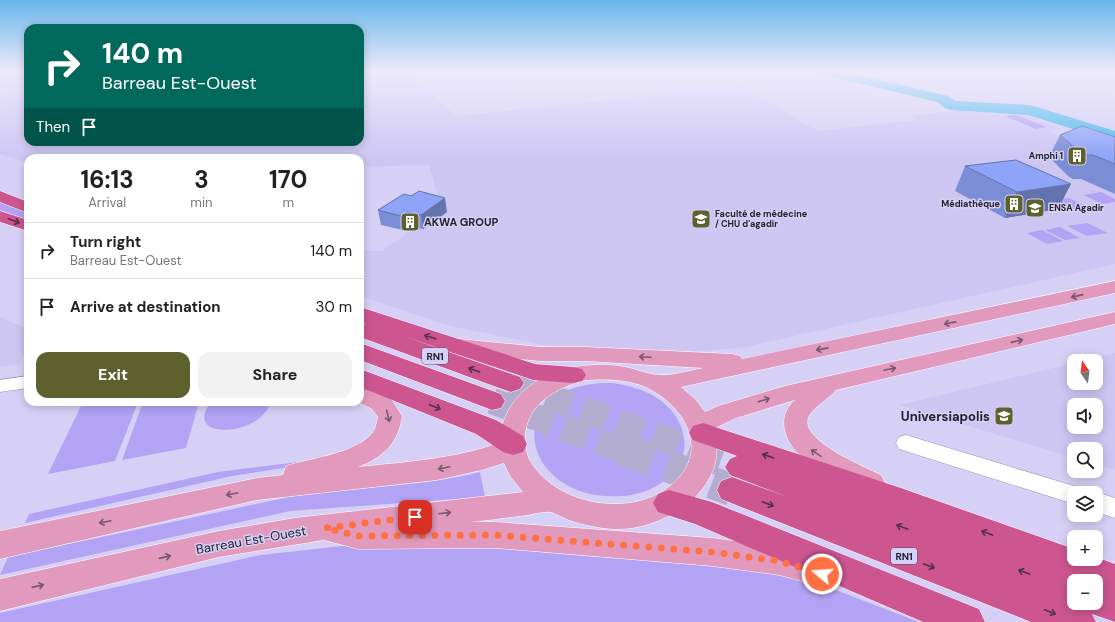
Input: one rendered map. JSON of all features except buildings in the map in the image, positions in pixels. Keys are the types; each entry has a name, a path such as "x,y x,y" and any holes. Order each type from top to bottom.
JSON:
{"highway":[{"path":"0,187 24,192"},
{"path":"0,196 24,206"},
{"path":"0,216 24,225"},
{"path":"364,315 533,372 573,375"},
{"name":"RN1","path":"364,330 511,383"},
{"name":"RN1","path":"364,353 492,401"},
{"path":"364,379 486,427 513,446"},
{"path":"702,429 1115,580"},
{"name":"RN1","path":"1067,588 736,479 1077,622"},
{"path":"669,503 701,512 966,622"},
{"path":"1103,601 1115,605"}],"main road":[{"path":"656,383 693,379 796,354 1040,305 1115,288"},
{"path":"702,429 727,412 831,382 1115,318"},
{"path":"459,346 540,354 585,354 708,362 742,361 796,354"},
{"path":"586,372 615,372 642,378 656,383 683,401 693,412 702,429 705,459 700,471 693,483 683,494 669,503 652,510 632,515 612,516 591,514 571,508 553,500 533,485 520,468 513,446 516,420 528,400 548,385 573,375 586,372"},
{"path":"831,382 798,411 795,417 796,427 800,438 814,452 855,474 898,500"},
{"path":"257,489 308,470 342,463 368,450 382,439 387,432 390,416 381,403 364,395"},
{"path":"0,546 257,489 437,469 494,456 513,446"},
{"name":"Barreau Est-Ouest","path":"0,595 219,544 295,531 553,500"},
{"path":"325,528 358,536 494,535 745,555 779,561 810,569 857,586 910,599"}],"street":[{"path":"0,386 24,383"},
{"path":"906,443 1067,493"},
{"path":"1103,504 1115,508"}],"shaded area":[{"name":"Faculté de médecine / CHU d'agadir","path":"0,100 24,100 24,146 364,146 364,100 439,100 456,116 613,100 764,100 818,131 917,120 911,116 973,109 990,114 1018,112 1062,129 1048,131 1115,156 1115,264 741,348 701,351 559,348 450,326 364,297 364,251 382,251 441,209 429,165 364,167 364,154 24,154 24,162 0,154"},
{"path":"1016,115 1047,127 1036,129 1005,116"},
{"path":"1101,192 1115,199 1115,202 1103,204 1083,195"},
{"path":"1069,198 1088,207 1062,211 1043,201"},
{"path":"0,201 24,210 24,219 0,210"},
{"path":"1087,223 1108,233 1087,236 1067,226"},
{"path":"1060,227 1080,238 1065,240 1045,230"},
{"path":"1042,230 1063,241 1047,244 1027,233"},
{"path":"0,317 24,327 24,356 19,364 0,367"},
{"name":"Universiapolis","path":"1115,353 1115,470 1103,466 1103,442 1067,442 1067,456 899,405 1067,365 1067,390 1103,390 1103,356"},
{"path":"611,383 635,388 657,398 675,415 681,426 684,437 682,459 667,479 646,491 622,496 587,493 561,481 543,463 535,442 537,420 550,401 574,388"},
{"path":"81,406 136,406 115,461 48,474"},
{"path":"142,406 198,406 186,448 122,460"},
{"path":"209,406 268,406 264,413 254,422 227,430 214,429 206,424 204,415"},
{"path":"315,460 315,463 232,476 25,523 29,514 218,472"},
{"path":"480,472 485,497 290,511 0,575 8,557 294,496 411,484"},
{"path":"388,541 470,541 786,571 919,622 0,622 0,613 261,555"}],"waterway":[{"path":"944,100 951,105 1030,110 1115,137"}],"tunnel":[{"path":"511,383 694,450"},
{"path":"492,401 624,450"},
{"path":"622,449 732,490"},
{"path":"691,449 740,467"}],"place":[{"name":"Amphi 1","path":"1077,156"},
{"name":"Médiathèque","path":"1014,204"},
{"name":"ENSA Agadir","path":"1035,208"},
{"name":"Faculté de médecine / CHU d'agadir","path":"701,219"},
{"name":"AKWA GROUP","path":"410,222"},
{"name":"Universiapolis","path":"1004,416"}],"route":[{"path":"415,517 325,528 358,536 494,535 745,555 779,561 810,569 822,574"}]}
